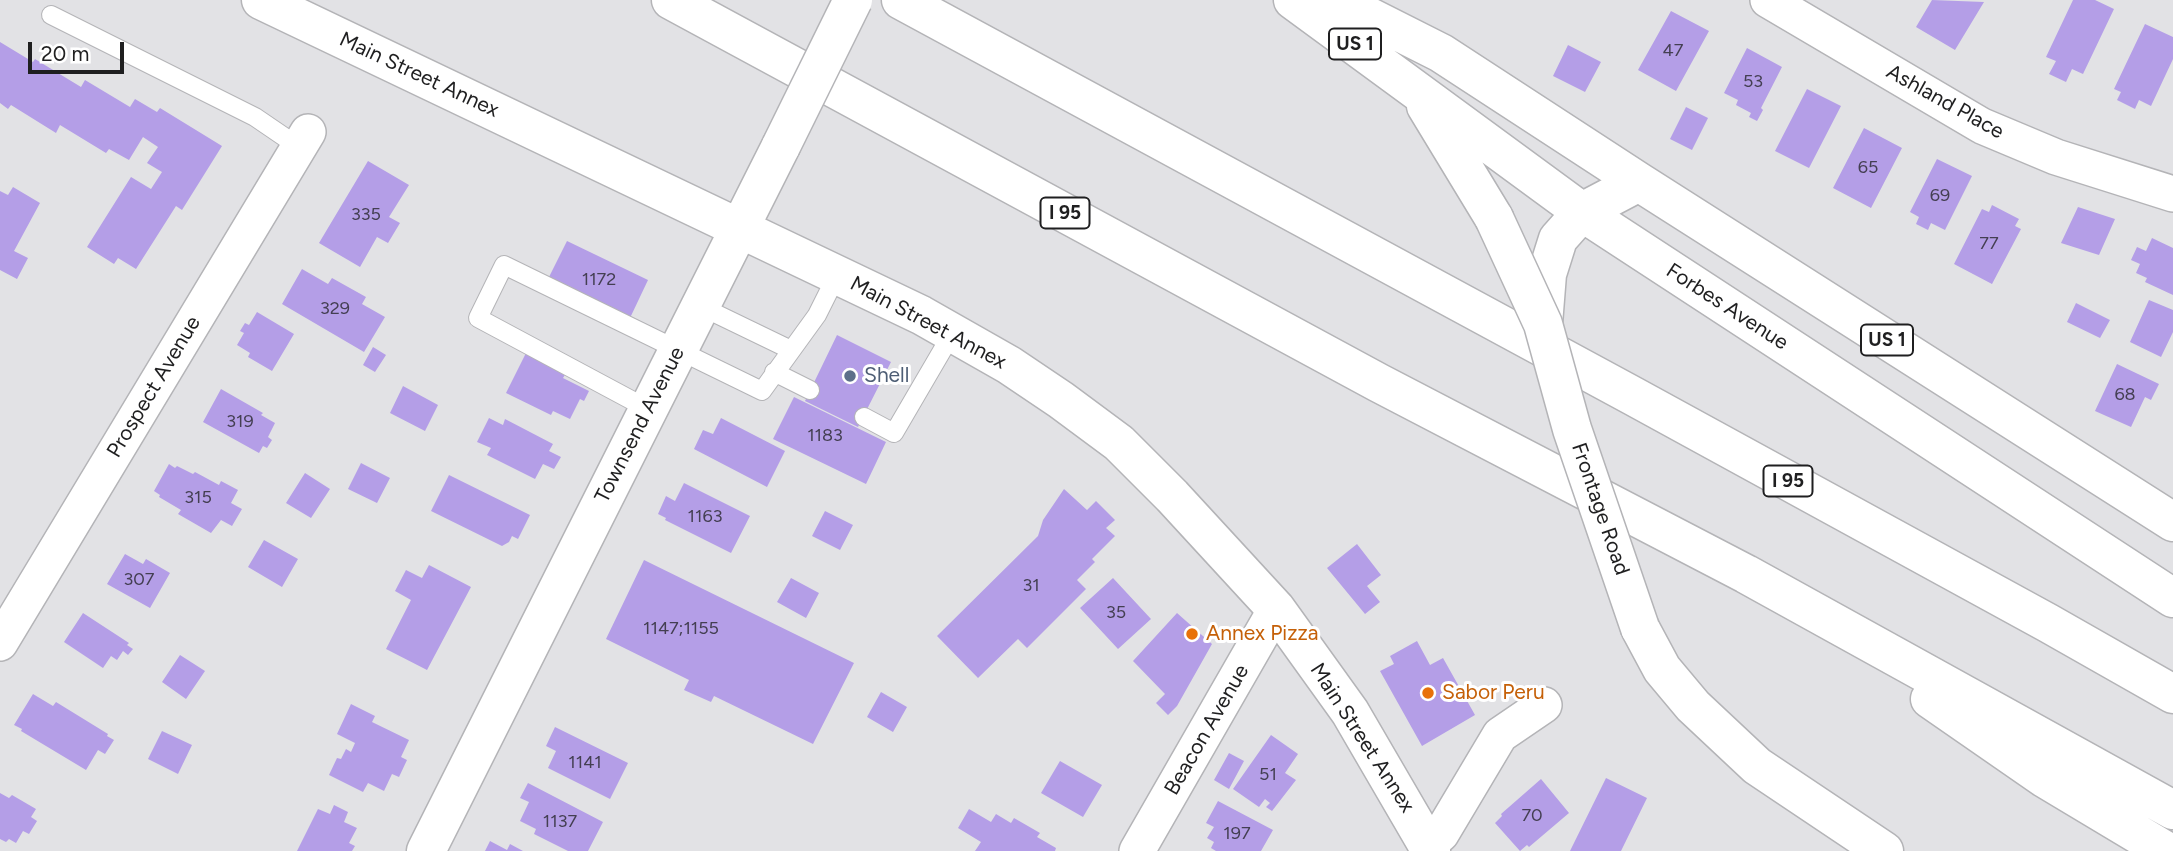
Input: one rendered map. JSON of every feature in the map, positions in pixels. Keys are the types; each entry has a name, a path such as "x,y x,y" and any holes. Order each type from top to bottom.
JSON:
{"main road":[{"name":"Main Street Annex","path":"261,0 953,332 1061,400 1118,443 1172,496 1276,609 1350,712 1429,848"},
{"name":"I 95","path":"671,0 1379,383 1746,574 2173,810"},
{"name":"Townsend Avenue","path":"426,851 853,0"},
{"name":"I 95","path":"901,0 1621,389 2165,690"},
{"name":"Forbes Avenue","path":"1293,0 1416,89 1570,226 2173,598"},
{"name":"US 1","path":"1336,0 1441,52 1639,182 2173,522"},
{"name":"Frontage Road","path":"1416,89 1494,218 1543,324 1573,429 1640,628 1662,669 1693,706 1757,766 1884,851"},
{"path":"1543,324 1547,274 1570,226 1639,182"},
{"path":"1746,574 2044,778 2165,851"}],"street":[{"name":"Ashland Place","path":"1768,0 1982,126 2056,157 2173,194"},
{"name":"Prospect Avenue","path":"0,643 303,139"},
{"name":"Beacon Avenue","path":"1137,851 1276,609"},
{"path":"1429,848 1441,834 1500,735 1544,705"}],"lane":[{"path":"51,15 303,139"},
{"path":"648,409 478,318 504,265 762,391 817,315 837,275"},
{"path":"700,306 791,350"},
{"path":"864,417 894,433 953,332"},
{"path":"774,372 810,390"}],"building":[{"path":"1932,0 1984,2 1955,50 1916,27"},
{"path":"2073,0 2095,0 2114,9 2083,74 2072,69 2066,82 2049,74 2056,61 2046,57"},
{"path":"1671,11 1709,31 1676,91 1638,70"},
{"path":"2145,24 2173,37 2173,59 2151,106 2139,100 2135,109 2117,100 2121,92 2114,89"},
{"path":"0,42 33,62 35,59 81,87 85,80 130,107 135,99 157,112 160,108 222,146 182,210 176,206 136,269 118,258 114,264 87,247 131,177 151,189 162,172 147,163 158,147 143,137 129,160 109,149 106,153 60,125 56,133 11,105 8,109 0,103"},
{"path":"1568,45 1601,62 1585,92 1553,76"},
{"path":"1747,48 1782,67 1757,121 1749,117 1751,113 1736,105 1738,100 1724,93"},
{"path":"1807,89 1841,106 1809,168 1775,151"},
{"path":"1686,107 1708,118 1692,150 1670,139"},
{"path":"1864,128 1902,148 1871,208 1833,188"},
{"path":"1937,159 1972,176 1945,230 1931,223 1928,230 1916,224 1919,217 1910,212"},
{"path":"368,161 409,185 389,217 400,223 388,243 377,237 360,267 319,243"},
{"path":"13,187 40,203 14,251 28,258 17,279 0,270 0,191 8,195"},
{"path":"1992,205 2019,219 2015,226 2021,229 1992,284 1954,264 1982,209 1989,212"},
{"path":"2078,207 2115,219 2099,255 2061,243"},
{"path":"2152,238 2173,248 2173,295 2145,282 2147,278 2136,273 2140,264 2131,260 2137,247 2146,251"},
{"path":"567,241 648,280 630,318 548,279"},
{"path":"302,269 328,284 332,278 366,297 362,304 385,317 364,352 282,304"},
{"path":"2149,300 2173,310 2173,332 2161,357 2130,342"},
{"path":"2076,303 2110,320 2100,338 2067,322"},
{"path":"257,312 294,334 272,371 248,357 250,353 237,345 244,333 240,331 245,323 249,325"},
{"name":"Shell","path":"837,335 891,362 858,427 805,401"},
{"path":"373,347 386,355 375,372 363,365"},
{"path":"526,353 566,373 563,378 589,391 584,401 580,399 570,419 553,411 551,415 506,393"},
{"path":"2117,364 2159,384 2151,400 2145,397 2131,427 2095,411"},
{"path":"403,386 438,405 425,431 390,413"},
{"path":"221,389 275,423 268,437 272,440 267,448 263,446 259,453 203,422"},
{"path":"794,397 886,442 866,484 773,439"},
{"path":"489,418 503,425 505,419 553,444 549,451 561,457 554,469 543,464 535,479 487,455 491,448 477,442"},
{"path":"721,418 785,451 767,487 694,449 703,430 713,434"},
{"path":"361,463 390,478 377,503 348,489"},
{"path":"169,464 193,474 195,472 219,485 221,481 238,490 231,503 242,509 232,526 221,520 211,533 178,514 181,510 159,497 154,491"},
{"path":"305,473 330,489 311,518 286,503"},
{"path":"449,475 530,515 518,539 512,536 509,542 502,546 431,511"},
{"path":"684,483 750,516 731,553 658,514 666,496 675,501"},
{"path":"1064,489 1087,510 1096,501 1115,520 1106,528 1115,536 1092,559 1095,562 1077,580 1086,589 1027,648 1018,639 978,678 937,636 1038,536 1043,520"},
{"path":"825,511 853,525 840,550 812,536"},
{"path":"264,540 298,559 282,587 248,567"},
{"path":"1357,544 1381,575 1367,586 1380,602 1365,614 1327,568"},
{"path":"125,554 143,564 146,559 170,573 150,608 107,584"},
{"path":"644,560 854,663 813,744 714,696 711,702 684,690 689,680 606,639"},
{"path":"429,565 471,587 427,670 386,649 411,600 395,591 406,570 422,578"},
{"path":"791,578 819,593 806,618 777,602"},
{"path":"1113,578 1151,619 1118,649 1080,608"},
{"path":"83,613 129,643 127,645 133,649 128,655 123,651 117,660 111,656 103,668 64,642"},
{"path":"1177,613 1212,644 1177,706 1168,715 1156,703 1165,694 1133,661"},
{"name":"Sabor Peru","path":"1417,641 1430,665 1443,658 1475,715 1422,746 1380,671 1394,664 1390,656"},
{"path":"180,655 205,671 186,699 162,682"},
{"path":"881,692 907,707 893,732 867,717"},
{"path":"33,694 53,706 56,702 108,734 107,736 114,740 105,754 98,750 86,770 21,731 22,729 14,725"},
{"path":"351,704 375,716 372,722 409,740 401,757 407,760 399,777 392,774 384,791 368,783 363,792 329,775 337,758 341,759 346,749 351,752 355,743 337,734"},
{"path":"555,727 628,763 610,799 548,768 556,751 546,746"},
{"path":"162,731 192,745 178,774 148,759"},
{"path":"1271,735 1298,754 1285,773 1296,780 1272,811 1266,807 1270,803 1265,799 1259,807 1233,789"},
{"path":"1229,753 1244,761 1229,789 1214,780"},
{"path":"1060,761 1102,785 1083,817 1041,793"},
{"path":"1606,778 1647,798 1621,851 1570,851"},
{"path":"1541,779 1569,813 1529,847 1527,845 1520,851 1495,823 1501,814"},
{"path":"528,783 603,822 588,851 568,851 534,834 536,829 520,821 529,802 520,798"},
{"path":"0,793 9,798 12,795 36,809 31,817 37,821 29,834 23,831 16,843 9,839 6,842 0,839"},
{"path":"1218,801 1273,830 1261,851 1216,851 1211,848 1214,842 1207,838 1214,827 1206,823"},
{"path":"334,805 348,812 344,822 357,828 349,843 355,846 352,851 297,851 318,809 330,814"},
{"path":"969,809 991,822 996,814 1011,823 1014,818 1040,833 1037,837 1056,848 1055,851 975,851 981,842 958,828"},
{"path":"490,841 507,850 510,844 523,851 485,851"}],"place":[{"name":"Shell","path":"850,376"},
{"name":"Annex Pizza","path":"1192,634"},
{"name":"Sabor Peru","path":"1428,693"}]}
